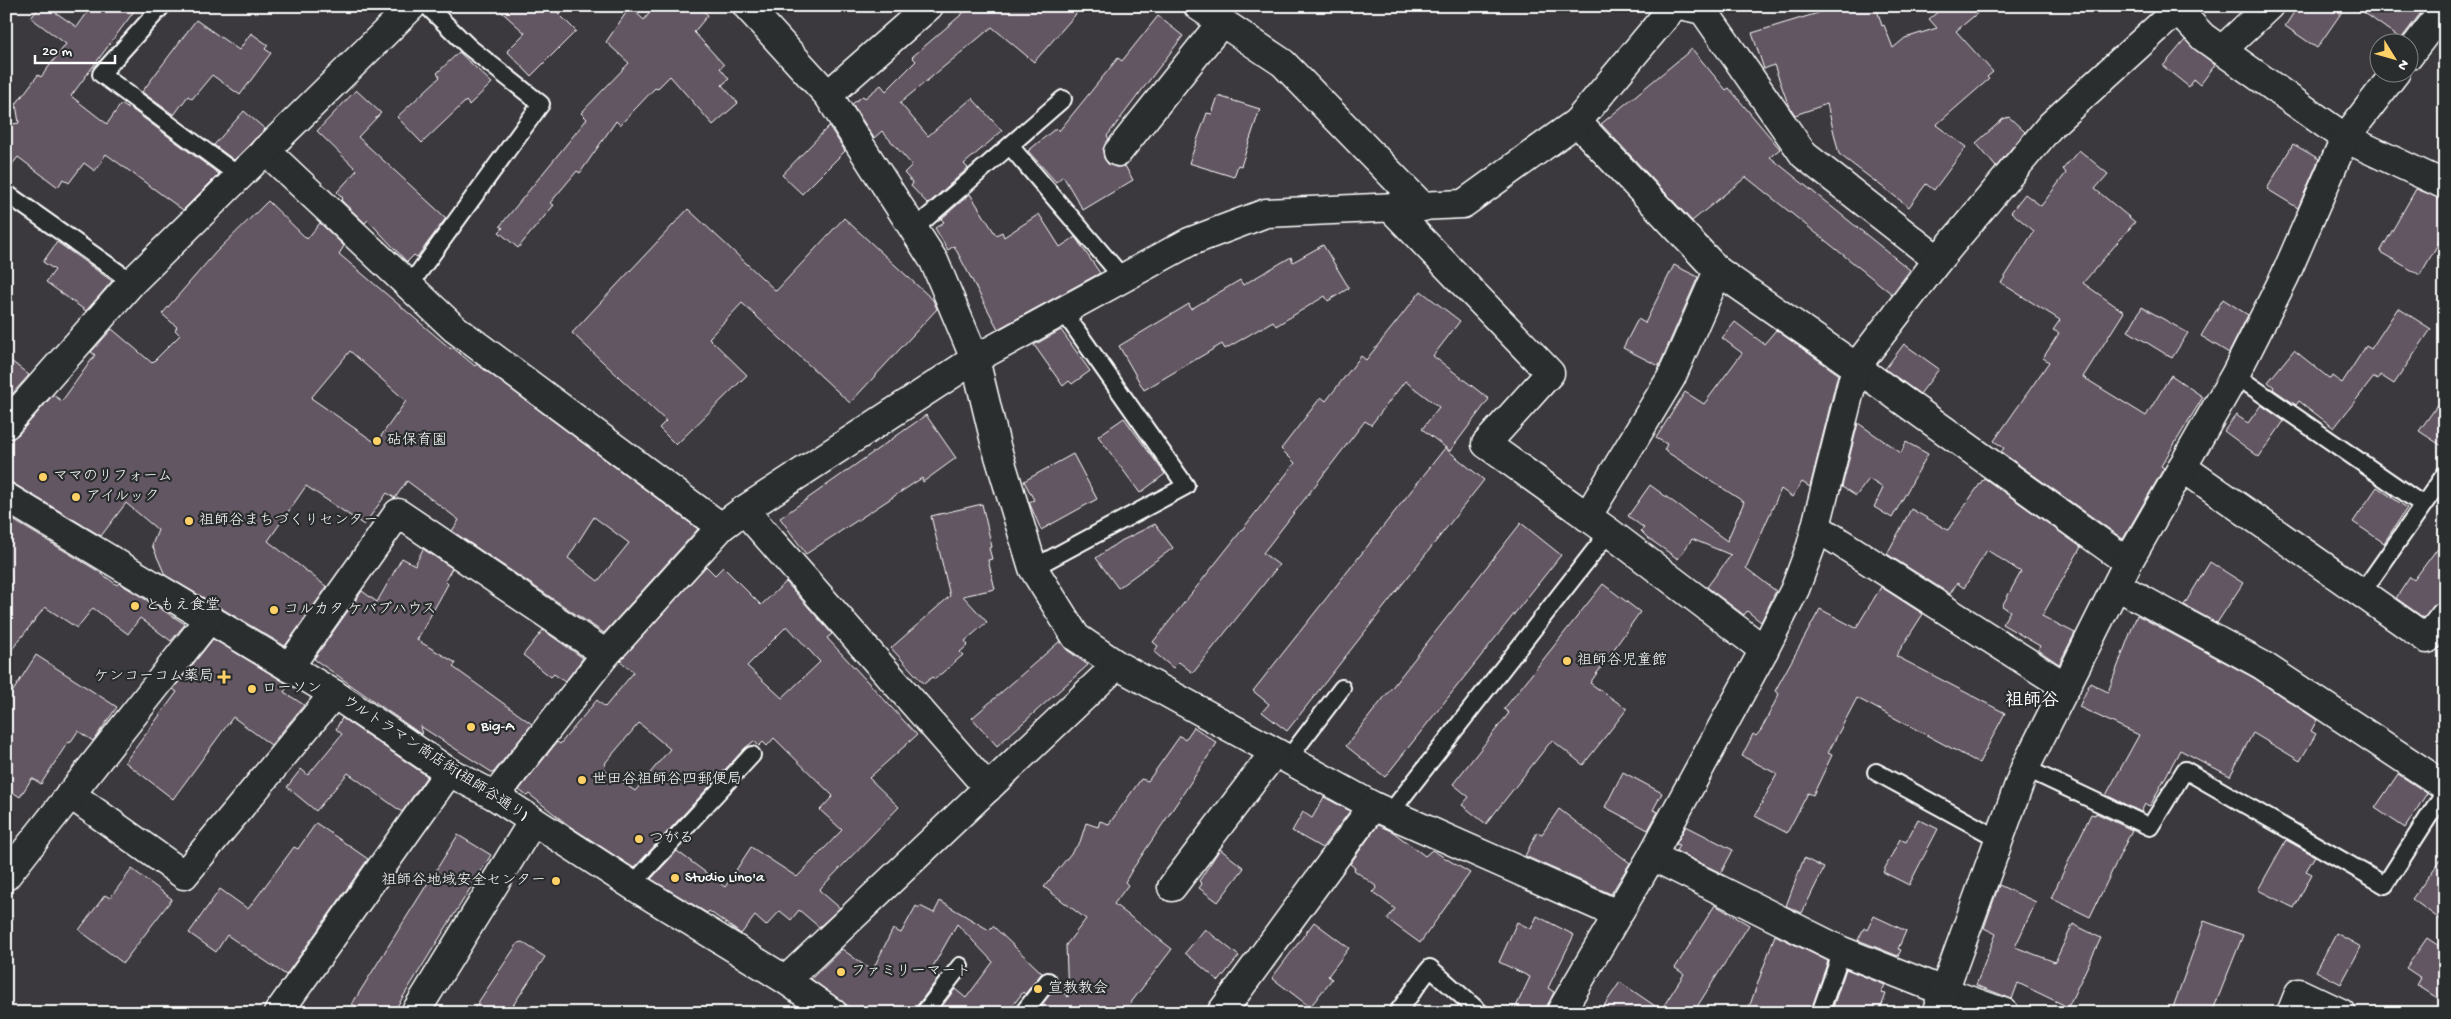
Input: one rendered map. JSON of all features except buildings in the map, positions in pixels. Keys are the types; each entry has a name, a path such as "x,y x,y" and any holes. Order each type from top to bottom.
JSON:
{"street":[{"path":"6,425 132,282 412,6"},
{"path":"746,6 828,95 934,261 975,359 996,446 1033,568 1076,637 1116,664 1381,810 1617,914"},
{"path":"828,95 929,6"},
{"path":"1198,6 1283,64 1423,207"},
{"path":"495,796 606,654 721,527 744,510 975,359 1188,242 1266,213 1463,204 1577,122 1674,6"},
{"path":"1685,6 1704,10 1804,155 1938,260"},
{"path":"2222,50 2269,6"},
{"path":"1560,1013 1652,856 1764,650 1795,588 1816,527 1856,367 1938,260 2051,125 2176,8 2203,37 2345,138 2445,185"},
{"path":"2418,43 2445,8"},
{"path":"1118,152 1221,23"},
{"path":"1940,1002 2025,768 2122,574 2235,375 2285,276 2345,138 2388,82"},
{"path":"1577,122 1718,271 1856,367 2122,574 2445,786"},
{"path":"265,150 454,328 721,527"},
{"path":"1391,208 1550,373 1486,444 1598,524 1764,650"},
{"path":"1598,524 1671,378 1718,271"},
{"path":"2182,467 2427,639 2445,616"},
{"name":"ウルトラマン商店街(祖師谷通り)","path":"6,497 334,694 449,772 495,796 632,885 786,980 833,1013"},
{"path":"744,510 988,788"},
{"path":"289,667 398,513 606,654"},
{"path":"1816,527 2066,687"},
{"path":"6,876 209,619"},
{"path":"786,980 1116,664"},
{"path":"70,794 184,875 334,694"},
{"path":"1172,887 1281,756"},
{"path":"278,1013 449,772"},
{"path":"1221,1013 1381,810"},
{"path":"415,1013 533,822"},
{"path":"1652,856 1940,1002 2005,1013"},
{"path":"2291,1013 2299,993 2341,1013"}],"lane":[{"path":"162,6 101,74 239,176"},
{"path":"409,286 541,104 469,47 427,6"},
{"path":"914,229 1063,99"},
{"path":"1010,146 1123,278"},
{"path":"6,193 132,282"},
{"path":"1033,568 1186,486 1063,311"},
{"path":"2235,375 2423,505"},
{"path":"2361,594 2445,474"},
{"path":"1381,810 1598,524"},
{"path":"1281,756 1342,688"},
{"path":"632,885 752,755"},
{"path":"2025,768 2150,827 2185,770 2384,885 2445,791"},
{"path":"1876,772 1999,838"},
{"path":"1820,1013 1842,951"},
{"path":"924,1013 960,966"},
{"path":"1397,1013 1430,968 1481,1013"},
{"path":"1023,1013 1048,981"}],"place":[{"name":"砧保育園","path":"377,441"},
{"name":"ママのリフォーム","path":"43,477"},
{"name":"アイルック","path":"76,497"},
{"name":"祖師谷まちづくりセンター","path":"189,521"},
{"name":"ともえ食堂","path":"135,606"},
{"name":"コルカタ ケバブハウス","path":"274,610"},
{"name":"祖師谷児童館","path":"1567,661"},
{"name":"ケンコーコム薬局","path":"224,677"},
{"name":"ローソン","path":"252,689"},
{"name":"Big-A","path":"471,727"},
{"name":"世田谷祖師谷四郵便局","path":"582,780"},
{"name":"つがる","path":"639,839"},
{"name":"Studio Lino'a","path":"675,878"},
{"name":"祖師谷地域安全センター","path":"556,881"},
{"name":"ファミリーマート","path":"841,972"},
{"name":"宣教教会","path":"1038,989"}],"district":[{"name":"祖師谷","path":"2032,701"}]}
